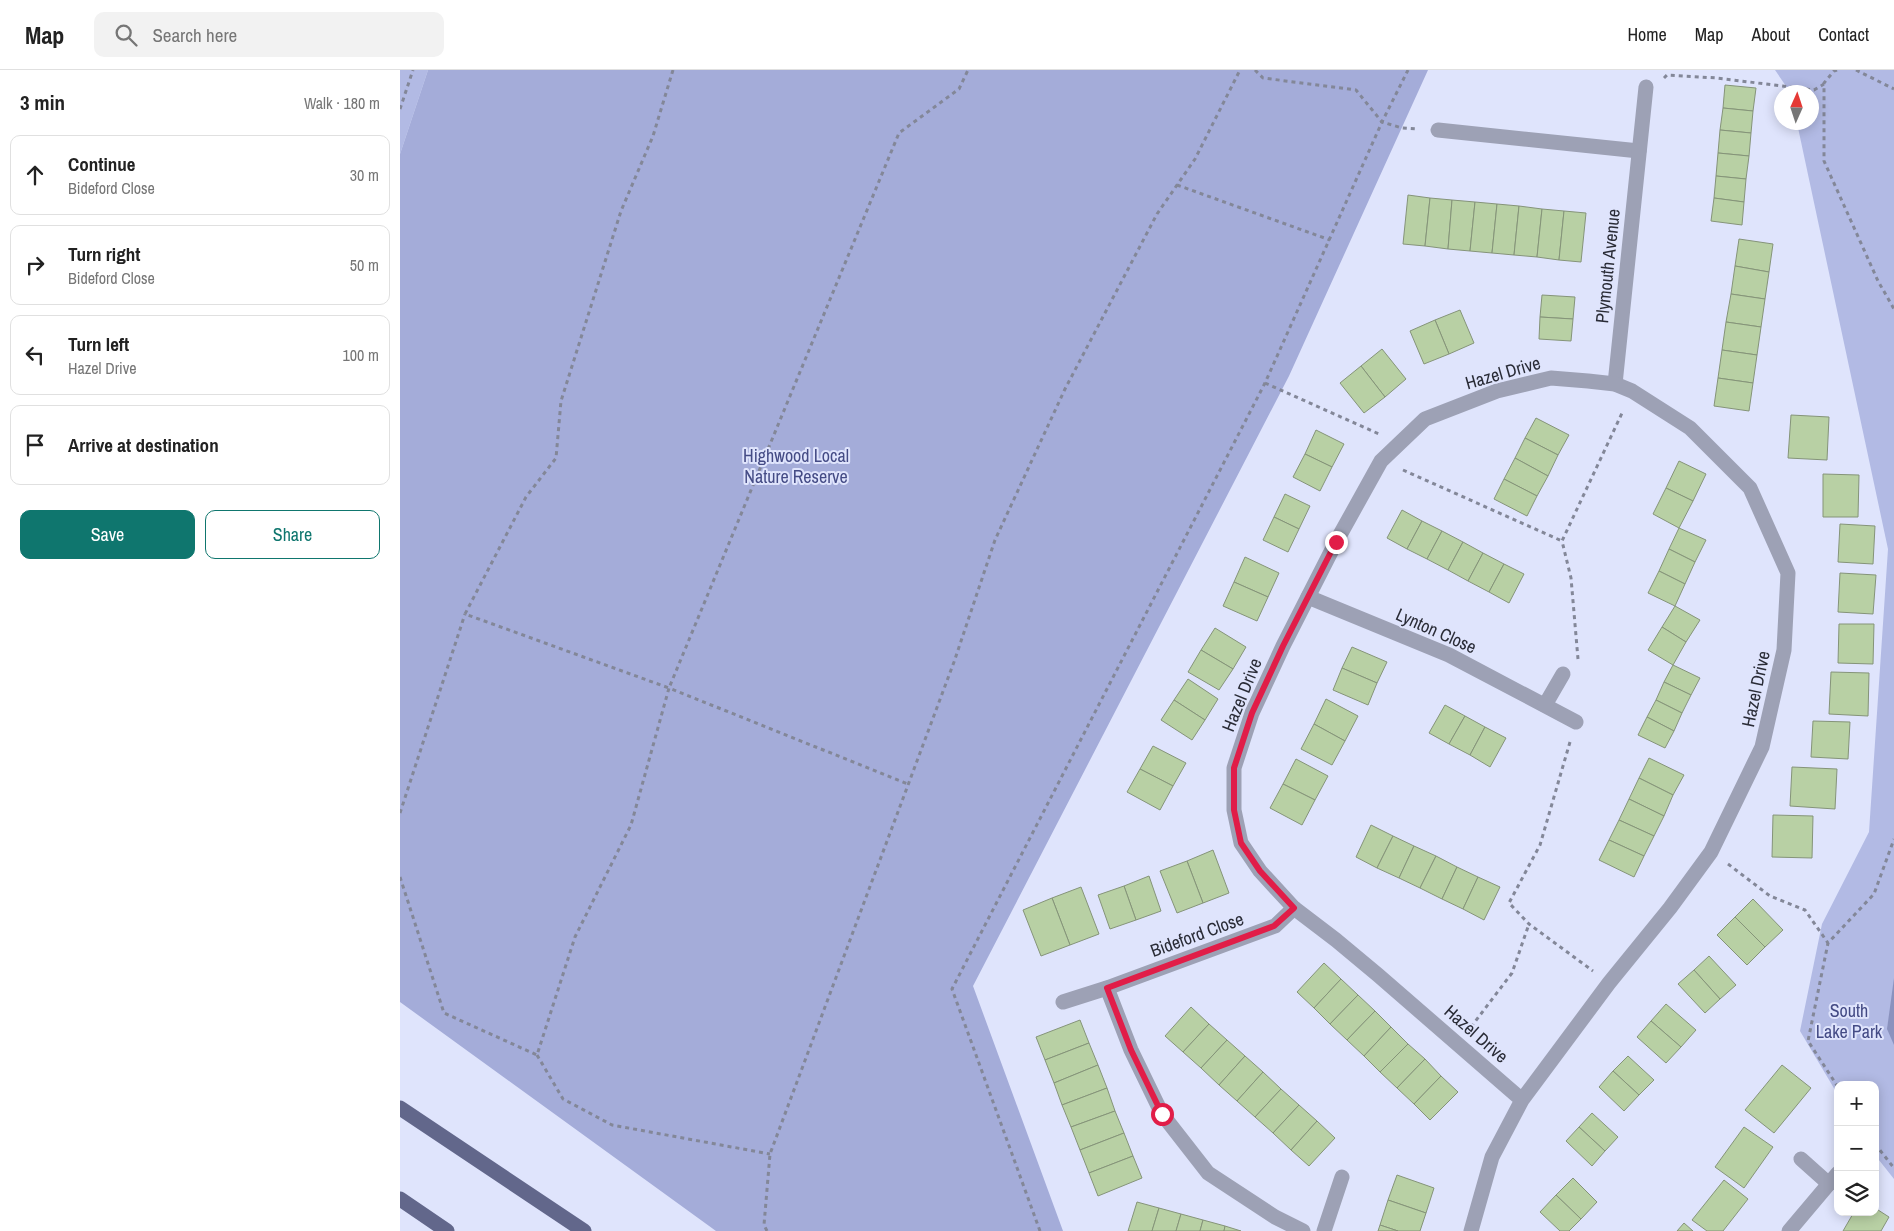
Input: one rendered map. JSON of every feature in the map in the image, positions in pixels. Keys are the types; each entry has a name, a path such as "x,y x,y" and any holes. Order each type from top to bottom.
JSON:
{"main road":[{"path":"400,1108 584,1231"},
{"path":"400,1199 447,1231"}],"street":[{"name":"Plymouth Avenue","path":"1615,384 1646,87"},
{"path":"1438,130 1639,151"},
{"name":"Hazel Drive","path":"1471,1231 1492,1156 1522,1100 1609,983 1670,908 1711,852 1762,747 1784,650 1788,573 1750,488 1690,428 1632,391 1615,384 1551,378 1497,391 1424,419 1381,460 1336,542 1283,646 1252,713 1234,768 1234,810 1241,843 1260,871 1294,908 1336,940 1522,1100"},
{"name":"Lynton Close","path":"1308,597 1449,655 1576,722"},
{"path":"1545,705 1563,674"},
{"name":"Bideford Close","path":"1063,1002 1107,988 1274,926 1294,908"},
{"path":"1107,988 1131,1050 1162,1114 1208,1173 1275,1217 1303,1231"},
{"path":"1789,1231 1833,1178 1801,1159"},
{"path":"1324,1231 1342,1177"}],"path":[{"path":"400,109 413,70"},
{"path":"400,813 465,614 526,497 556,458 561,401 621,211 653,136 673,70"},
{"path":"537,1055 575,937 631,825 669,688 899,133 959,89 968,70"},
{"path":"767,1231 764,1225 770,1154 954,662 995,540 1065,389 1157,214 1195,159 1240,70"},
{"path":"1255,70 1263,78 1356,90 1382,122 1402,128 1438,130"},
{"path":"1040,1231 952,989 1265,383 1382,122 1408,70"},
{"path":"1646,87 1662,80 1667,75 1717,78 1814,90 1837,70"},
{"path":"1856,70 1894,89"},
{"path":"1824,83 1824,161 1878,281 1894,309"},
{"path":"1177,185 1330,240"},
{"path":"1265,383 1400,443"},
{"path":"1381,460 1562,541"},
{"path":"465,614 669,688 908,784"},
{"path":"1834,1081 1808,1041 1828,943 1874,894 1894,839"},
{"path":"1711,852 1770,896 1805,910 1828,943"},
{"path":"400,877 444,1013 537,1055 563,1099 612,1125 770,1154"},
{"path":"1458,1043 1512,973 1530,924"},
{"path":"1879,1149 1894,1168"}],"green space":[{"path":"400,70 428,70 400,154"},
{"name":"Highwood Local Nature Reserve","path":"428,70 1428,70 1289,376 973,986 1063,1231 716,1231 400,1002 400,154"},
{"name":"South Lake Park","path":"1775,70 1894,70 1894,1179 1879,1160 1879,1081 1834,1081 1834,1088 1800,1031 1822,924 1869,832 1888,549 1798,130 1819,130 1819,85 1785,85"}],"shaded area":[{"path":"1894,978 1894,1045 1887,1029"}],"building":[{"path":"1725,85 1756,88 1753,111 1723,108"},
{"path":"1723,108 1753,111 1751,133 1720,130"},
{"path":"1720,130 1751,133 1749,156 1718,153"},
{"path":"1718,153 1749,156 1746,179 1716,176"},
{"path":"1716,176 1746,179 1744,202 1714,198"},
{"path":"1408,195 1430,198 1425,246 1403,244"},
{"path":"1430,198 1452,200 1448,249 1425,246"},
{"path":"1714,198 1744,202 1742,225 1711,221"},
{"path":"1452,200 1475,202 1470,251 1448,249"},
{"path":"1475,202 1497,204 1492,253 1470,251"},
{"path":"1497,204 1519,206 1514,255 1492,253"},
{"path":"1519,206 1542,209 1537,257 1514,255"},
{"path":"1542,209 1564,211 1559,260 1537,257"},
{"path":"1564,211 1586,213 1581,262 1559,260"},
{"path":"1739,239 1773,244 1769,272 1735,266"},
{"path":"1735,266 1769,272 1765,299 1731,294"},
{"path":"1731,294 1765,299 1761,327 1726,322"},
{"path":"1542,295 1575,297 1573,319 1540,317"},
{"path":"1460,310 1474,343 1449,354 1435,320"},
{"path":"1540,317 1573,319 1571,341 1539,339"},
{"path":"1435,320 1449,354 1424,364 1410,331"},
{"path":"1726,322 1761,327 1757,355 1722,350"},
{"path":"1382,349 1406,379 1385,397 1361,366"},
{"path":"1722,350 1757,355 1753,383 1718,378"},
{"path":"1361,366 1385,397 1364,413 1340,383"},
{"path":"1718,378 1753,383 1749,411 1714,406"},
{"path":"1791,415 1829,417 1827,460 1788,458"},
{"path":"1536,418 1569,435 1558,455 1525,438"},
{"path":"1316,430 1344,444 1332,467 1305,454"},
{"path":"1525,438 1558,455 1548,476 1515,458"},
{"path":"1305,454 1332,467 1320,491 1293,477"},
{"path":"1515,458 1548,476 1537,496 1504,479"},
{"path":"1679,461 1706,474 1693,501 1666,488"},
{"path":"1823,474 1859,475 1858,517 1823,517"},
{"path":"1504,479 1537,496 1527,516 1494,499"},
{"path":"1666,488 1693,501 1679,528 1653,514"},
{"path":"1285,494 1310,506 1299,529 1274,517"},
{"path":"1402,510 1422,521 1407,549 1387,538"},
{"path":"1274,517 1299,529 1288,552 1263,540"},
{"path":"1422,521 1442,531 1427,559 1407,549"},
{"path":"1840,524 1875,526 1873,564 1838,562"},
{"path":"1679,528 1706,540 1695,562 1669,549"},
{"path":"1442,531 1463,542 1448,570 1427,559"},
{"path":"1463,542 1483,553 1468,581 1448,570"},
{"path":"1669,549 1695,562 1685,584 1659,571"},
{"path":"1483,553 1504,564 1489,592 1468,581"},
{"path":"1245,557 1279,573 1268,597 1234,582"},
{"path":"1504,564 1524,574 1509,603 1489,592"},
{"path":"1659,571 1685,584 1675,606 1648,593"},
{"path":"1840,573 1876,575 1873,614 1838,612"},
{"path":"1234,582 1268,597 1257,621 1223,606"},
{"path":"1675,606 1700,620 1686,642 1662,627"},
{"path":"1839,624 1874,624 1873,664 1838,663"},
{"path":"1662,627 1686,642 1673,665 1648,650"},
{"path":"1215,628 1246,647 1233,669 1201,650"},
{"path":"1352,647 1387,662 1377,683 1342,668"},
{"path":"1201,650 1233,669 1219,690 1188,672"},
{"path":"1673,665 1700,678 1691,695 1664,682"},
{"path":"1342,668 1377,683 1368,705 1333,690"},
{"path":"1831,672 1869,673 1868,716 1829,714"},
{"path":"1188,679 1218,699 1205,720 1174,700"},
{"path":"1664,682 1691,695 1682,713 1656,700"},
{"path":"1326,699 1358,716 1345,741 1314,724"},
{"path":"1174,700 1205,720 1192,740 1161,720"},
{"path":"1656,700 1682,713 1674,731 1647,717"},
{"path":"1445,705 1465,716 1449,744 1429,733"},
{"path":"1465,716 1485,727 1470,755 1449,744"},
{"path":"1647,717 1674,731 1665,748 1638,735"},
{"path":"1813,721 1850,722 1848,759 1811,757"},
{"path":"1314,724 1345,741 1332,765 1301,749"},
{"path":"1485,727 1506,738 1490,767 1470,755"},
{"path":"1153,746 1186,763 1173,786 1140,769"},
{"path":"1649,758 1684,775 1673,795 1639,778"},
{"path":"1296,759 1328,776 1315,800 1283,784"},
{"path":"1792,767 1837,769 1835,809 1790,806"},
{"path":"1140,769 1173,786 1160,810 1127,792"},
{"path":"1639,778 1673,795 1664,816 1629,799"},
{"path":"1283,784 1315,800 1302,825 1270,808"},
{"path":"1629,799 1664,816 1654,836 1619,820"},
{"path":"1773,815 1813,816 1812,858 1772,857"},
{"path":"1619,820 1654,836 1644,856 1609,840"},
{"path":"1371,825 1393,836 1377,868 1356,857"},
{"path":"1393,836 1414,846 1399,878 1377,868"},
{"path":"1609,840 1644,856 1634,877 1599,860"},
{"path":"1414,846 1436,856 1420,888 1399,878"},
{"path":"1213,850 1229,893 1203,903 1187,861"},
{"path":"1436,856 1457,867 1442,899 1420,888"},
{"path":"1187,861 1203,903 1177,913 1160,871"},
{"path":"1457,867 1478,877 1463,909 1442,899"},
{"path":"1149,876 1161,911 1136,920 1124,886"},
{"path":"1478,877 1500,887 1484,920 1463,909"},
{"path":"1124,886 1136,920 1110,929 1098,895"},
{"path":"1081,887 1099,934 1070,945 1052,898"},
{"path":"1052,898 1070,945 1041,956 1023,910"},
{"path":"1753,899 1783,930 1765,947 1735,917"},
{"path":"1735,917 1765,947 1747,965 1717,935"},
{"path":"1709,956 1736,985 1720,999 1694,970"},
{"path":"1324,963 1341,979 1314,1008 1297,992"},
{"path":"1694,970 1720,999 1705,1013 1678,984"},
{"path":"1341,979 1358,995 1330,1024 1314,1008"},
{"path":"1358,995 1375,1011 1347,1040 1330,1024"},
{"path":"1666,1004 1696,1030 1681,1047 1651,1021"},
{"path":"1191,1007 1209,1024 1183,1052 1165,1036"},
{"path":"1375,1011 1391,1027 1364,1056 1347,1040"},
{"path":"1080,1020 1089,1043 1045,1060 1036,1037"},
{"path":"1651,1021 1681,1047 1666,1063 1637,1037"},
{"path":"1209,1024 1227,1040 1201,1068 1183,1052"},
{"path":"1391,1027 1408,1044 1380,1072 1364,1056"},
{"path":"1227,1040 1245,1056 1219,1085 1201,1068"},
{"path":"1089,1043 1098,1065 1054,1083 1045,1060"},
{"path":"1408,1044 1425,1059 1397,1088 1380,1072"},
{"path":"1245,1056 1263,1072 1237,1101 1219,1085"},
{"path":"1628,1056 1654,1080 1639,1095 1613,1071"},
{"path":"1425,1059 1441,1076 1414,1104 1397,1088"},
{"path":"1098,1065 1107,1088 1062,1105 1054,1083"},
{"path":"1782,1065 1811,1088 1774,1133 1745,1110"},
{"path":"1613,1071 1639,1095 1624,1111 1599,1087"},
{"path":"1263,1072 1281,1089 1255,1117 1237,1101"},
{"path":"1441,1076 1458,1092 1430,1120 1414,1104"},
{"path":"1107,1088 1115,1111 1071,1127 1062,1105"},
{"path":"1281,1089 1299,1105 1273,1133 1255,1117"},
{"path":"1299,1105 1317,1121 1291,1150 1273,1133"},
{"path":"1115,1111 1124,1133 1080,1150 1071,1127"},
{"path":"1592,1113 1618,1137 1605,1151 1579,1127"},
{"path":"1317,1121 1335,1138 1309,1166 1291,1150"},
{"path":"1579,1127 1605,1151 1592,1166 1566,1141"},
{"path":"1744,1127 1773,1147 1744,1188 1715,1167"},
{"path":"1124,1133 1133,1156 1089,1173 1080,1150"},
{"path":"1133,1156 1142,1178 1098,1196 1089,1173"},
{"path":"1397,1175 1434,1188 1426,1213 1388,1200"},
{"path":"1573,1178 1597,1202 1581,1219 1556,1195"},
{"path":"1724,1180 1748,1199 1723,1231 1707,1231 1692,1220"},
{"path":"1556,1195 1581,1219 1569,1231 1560,1231 1540,1212"},
{"path":"1388,1200 1426,1213 1420,1231 1398,1231 1380,1225"},
{"path":"1137,1202 1159,1208 1152,1231 1128,1231"},
{"path":"1159,1208 1181,1214 1176,1231 1152,1231"},
{"path":"1879,1211 1889,1217 1881,1231 1843,1231 1852,1216 1879,1216"},
{"path":"1181,1214 1203,1220 1200,1231 1176,1231"},
{"path":"1203,1220 1225,1226 1224,1231 1200,1231"},
{"path":"1684,1223 1693,1231 1677,1231"},
{"path":"1380,1225 1398,1231 1378,1231"},
{"path":"1225,1226 1241,1231 1224,1231"}],"route":[{"path":"1162,1114 1131,1050 1107,988 1274,926 1294,908 1260,871 1241,843 1234,810 1234,768 1252,713 1283,646 1336,542"}]}
